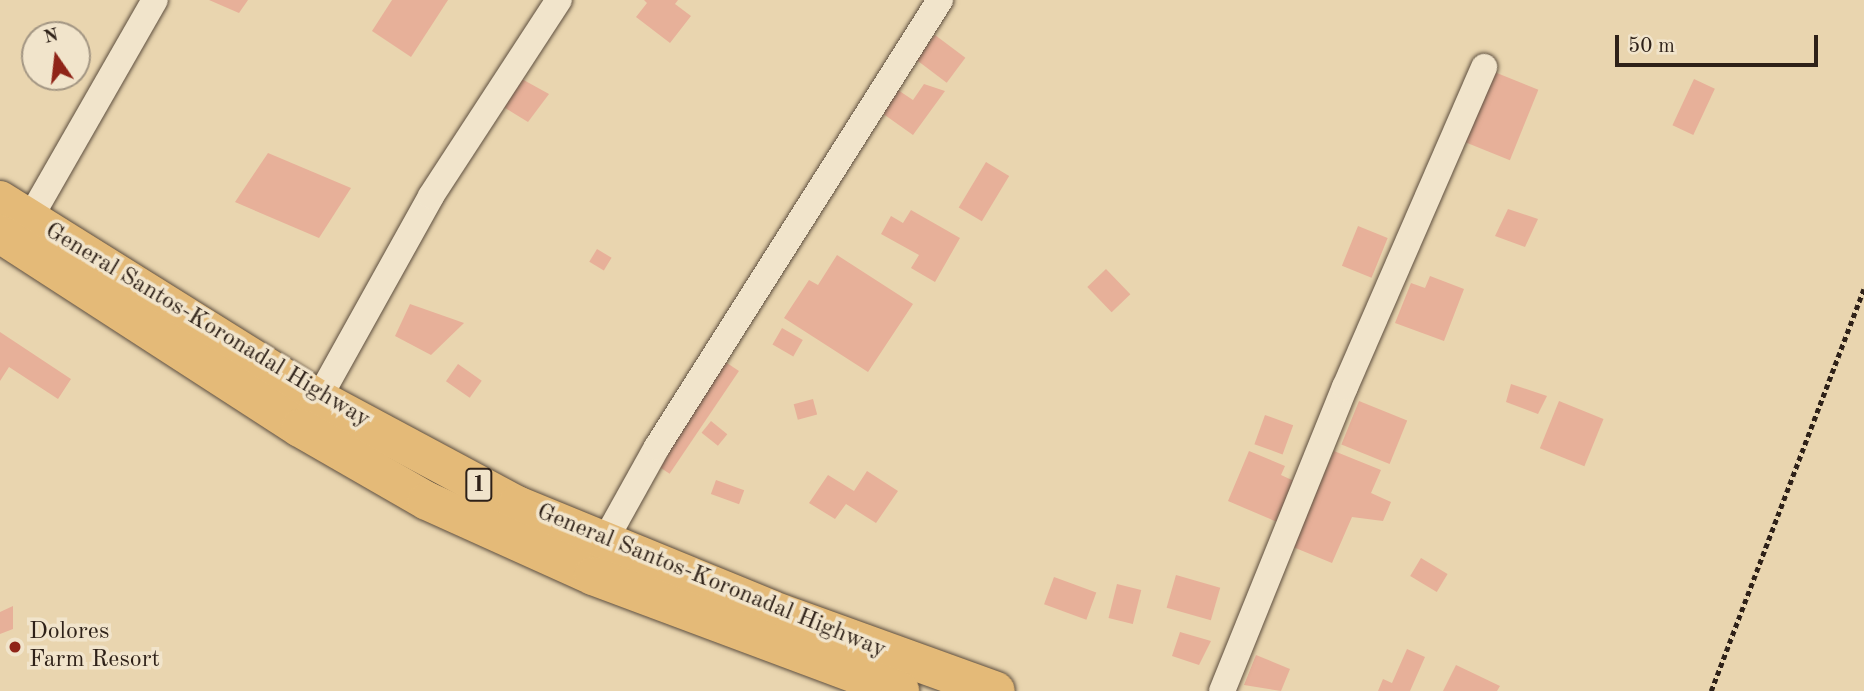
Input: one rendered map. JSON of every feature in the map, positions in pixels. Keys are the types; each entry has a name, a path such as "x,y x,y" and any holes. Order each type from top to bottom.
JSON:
{"highway":[{"name":"General Santos-Koronadal Highway","path":"10,217 310,414 450,512 593,576 996,691"},
{"name":"General Santos-Koronadal Highway","path":"310,414 603,544 900,691"}],"street":[{"path":"10,217 155,0"},
{"path":"310,414 431,196 559,0"},
{"path":"603,544 664,436 940,0"},
{"path":"1222,691 1345,387 1484,67"}],"path":[{"path":"1711,691 1864,289"}],"building":[{"path":"209,0 248,0 239,13"},
{"path":"392,0 448,0 411,57 372,31"},
{"path":"644,0 678,0 675,4 691,16 670,43 636,17 647,3"},
{"path":"935,35 965,58 947,83 916,60"},
{"path":"1492,71 1538,90 1510,160 1464,141"},
{"path":"520,78 549,94 528,122 502,106"},
{"path":"1694,79 1715,89 1693,135 1672,125"},
{"path":"924,84 945,91 913,135 882,113 898,90 913,100"},
{"path":"268,153 351,188 319,238 235,202"},
{"path":"986,162 1009,176 982,221 959,207"},
{"path":"1508,209 1538,219 1525,247 1495,236"},
{"path":"911,210 960,238 935,282 911,268 919,255 881,234 891,216 903,223"},
{"path":"1358,226 1388,238 1372,278 1342,266"},
{"path":"597,249 612,258 604,271 589,262"},
{"path":"837,255 913,304 868,372 784,318 809,280 818,285"},
{"path":"1106,269 1130,294 1112,312 1087,287"},
{"path":"1430,276 1464,289 1444,341 1395,323 1411,283 1425,288"},
{"path":"410,304 464,323 431,355 395,336"},
{"path":"782,328 803,340 793,356 772,344"},
{"path":"0,332 71,379 58,399 9,367 0,381"},
{"path":"724,361 739,371 670,474 655,464"},
{"path":"458,364 482,381 470,398 446,381"},
{"path":"1511,384 1547,396 1538,414 1506,402"},
{"path":"813,399 817,414 798,420 794,404"},
{"path":"1359,401 1407,420 1390,464 1341,445"},
{"path":"1559,401 1604,419 1584,466 1540,448"},
{"path":"1265,415 1293,425 1283,454 1254,444"},
{"path":"711,421 727,434 718,446 702,433"},
{"path":"1249,451 1285,466 1281,475 1294,481 1277,522 1228,501"},
{"path":"1334,451 1381,470 1371,493 1391,502 1383,521 1352,517 1332,563 1293,547"},
{"path":"867,471 898,491 876,523 846,504 835,519 809,503 828,475 854,491"},
{"path":"716,480 744,490 739,504 711,494"},
{"path":"1421,558 1448,574 1437,592 1410,576"},
{"path":"1176,575 1220,588 1211,620 1167,608"},
{"path":"1054,577 1096,592 1086,620 1044,604"},
{"path":"1117,584 1141,590 1133,624 1109,618"},
{"path":"13,606 13,629 0,634 0,612"},
{"path":"1180,632 1211,641 1199,665 1172,656"},
{"path":"1407,649 1425,657 1410,691 1378,691 1383,679 1392,683"},
{"path":"1256,655 1290,669 1281,691 1244,685"},
{"path":"1456,665 1500,686 1497,691 1443,691"}],"place":[{"name":"Dolores Farm Resort","path":"15,647"}]}
